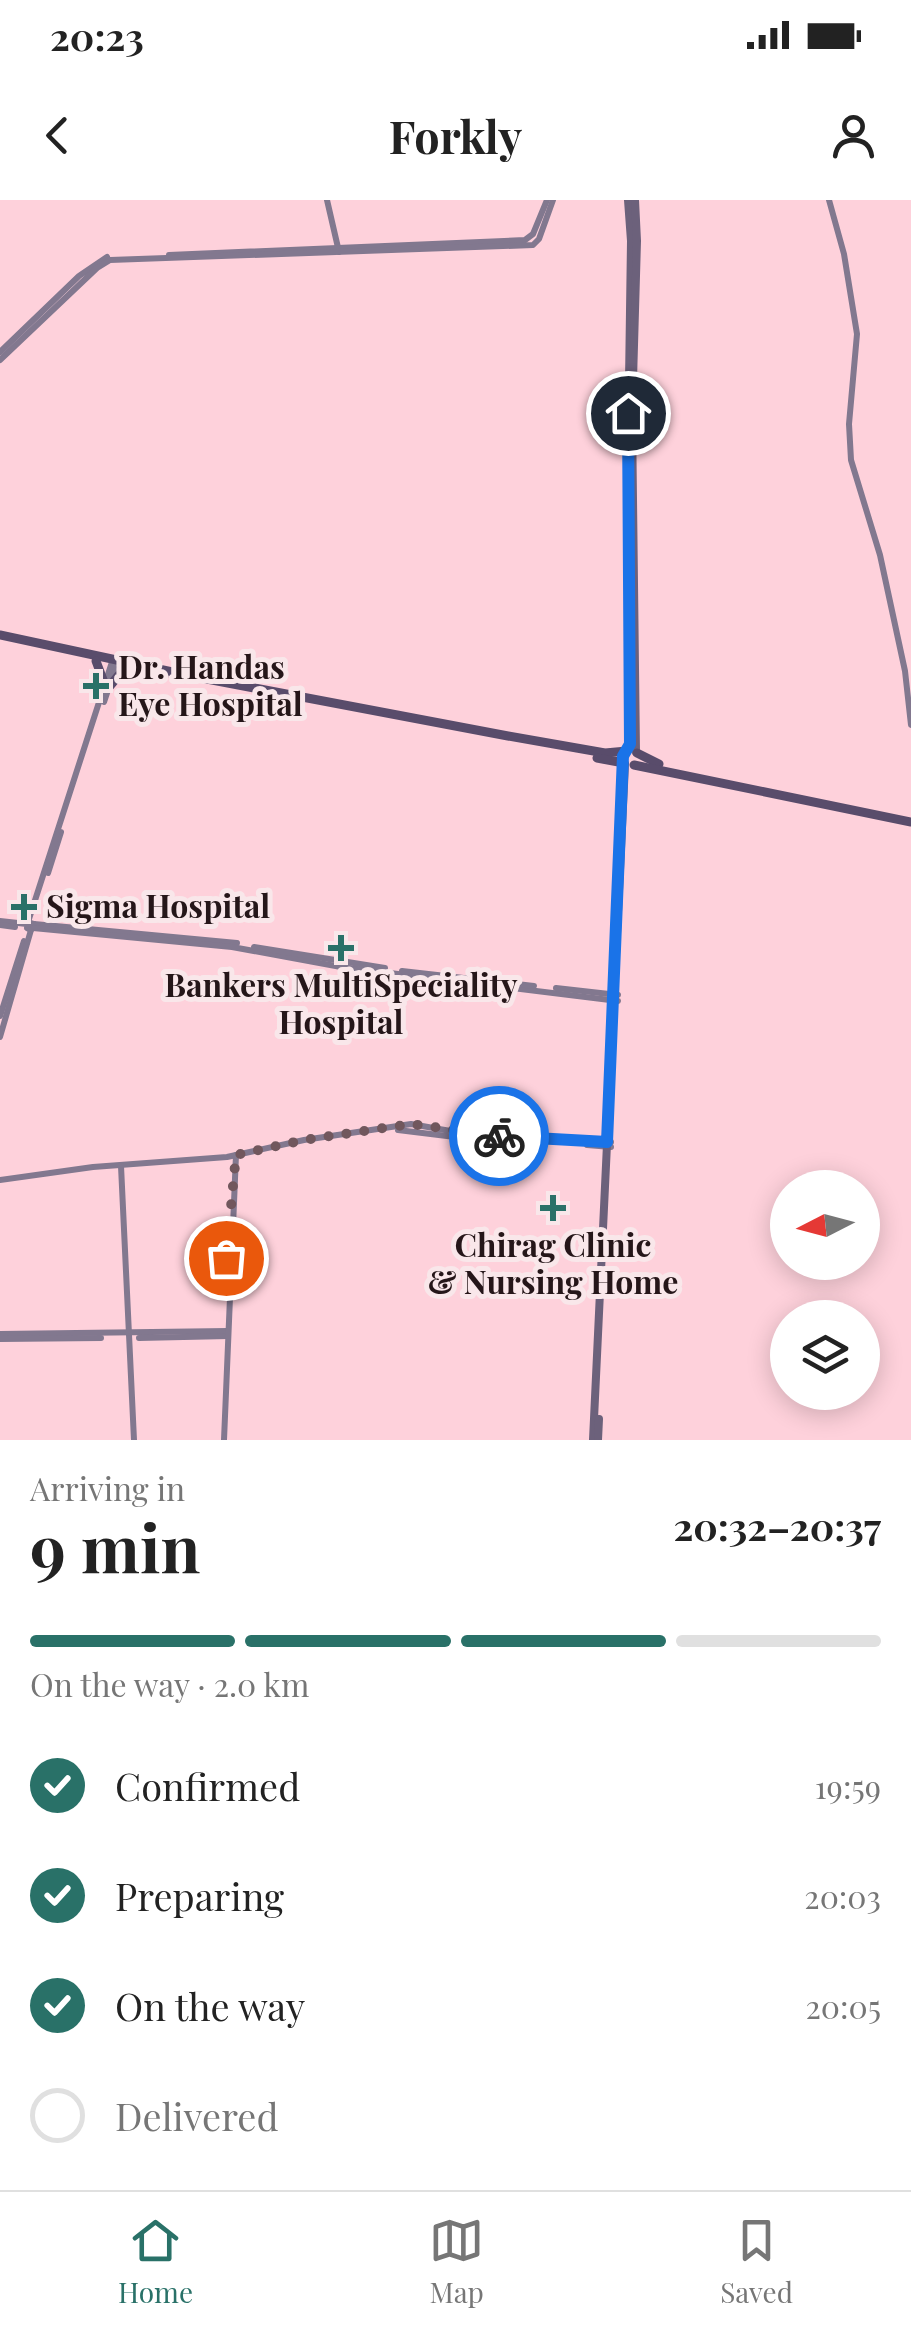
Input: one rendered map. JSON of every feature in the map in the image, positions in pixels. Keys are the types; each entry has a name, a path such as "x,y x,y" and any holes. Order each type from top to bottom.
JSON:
{"highway":[{"path":"0,639 508,736 605,753 632,751 652,764"},
{"path":"0,639 136,670 629,764 652,764 911,819"},
{"path":"96,661 107,686 122,674 136,670"},
{"path":"629,764 623,756 632,751"}],"main road":[{"path":"631,200 627,473 632,751"},
{"path":"596,1440 629,764"}],"street":[{"path":"327,200 339,251"},
{"path":"0,352 80,276 107,257 533,245 539,240 550,200"},
{"path":"829,204 842,246 857,334 849,424 851,460 880,555 905,671 911,725"},
{"path":"0,360 110,260 339,251"},
{"path":"0,1016 115,663"},
{"path":"0,923 232,947 326,964 616,998"},
{"path":"0,1036 30,926"},
{"path":"0,1182 236,1156 408,1130 609,1144"},
{"path":"222,1440 226,1258 236,1156"},
{"path":"121,1167 134,1440"},
{"path":"0,1336 226,1334"}],"way so far":[{"path":"226,1258 236,1155 411,1124 499,1136"}],"place":[{"name":"Dr. Handas Eye Hospital","path":"96,686"},
{"name":"Sigma Hospital","path":"24,907"},
{"name":"Bankers MultiSpeciality Hospital","path":"341,948"},
{"name":"Chirag Clinic & Nursing Home","path":"553,1208"}],"route":[{"path":"499,1136 607,1142 623,756 630,744 628,413"}]}
